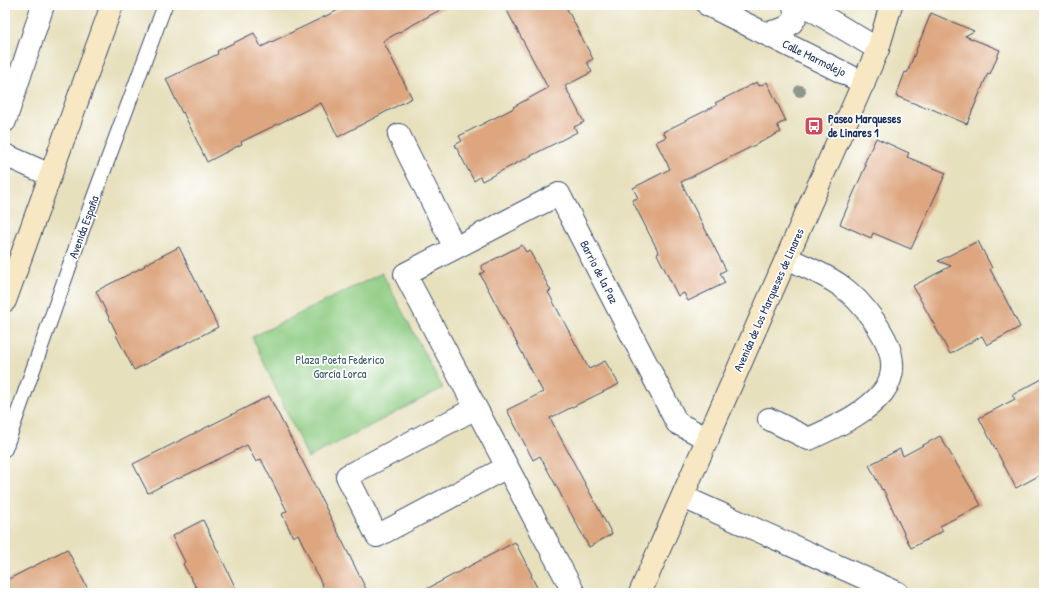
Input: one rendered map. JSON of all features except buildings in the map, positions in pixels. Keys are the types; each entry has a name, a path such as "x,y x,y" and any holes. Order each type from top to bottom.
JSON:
{"main road":[{"path":"5,302 112,5"},
{"name":"Avenida de los Marqueses de Linares","path":"640,593 864,82 878,49 891,5"}],"street":[{"path":"5,121 43,5"},
{"name":"Calle Marmolejo","path":"708,5 864,82"},
{"name":"Calle Marmolejo","path":"764,33 775,32 789,24 794,18 794,5"},
{"path":"804,5 878,49"},
{"path":"399,135 455,248"},
{"path":"5,155 50,175"},
{"name":"Barrio de la Paz","path":"574,593 405,274 559,194 677,423 708,439"},
{"path":"769,419 809,439 841,424 868,408 886,388 892,371 892,360 887,343 882,333 868,312 854,296 849,291 822,274 787,258"},
{"path":"476,408 347,476 377,536 507,467"},
{"path":"682,497 898,593"}],"lane":[{"name":"Avenida España","path":"5,449 91,205 165,5"}],"green space":[{"name":"Plaza Poeta Federico García Lorca","path":"382,273 443,388 308,458 252,337"}],"place":[{"name":"Paseo Marqueses de Linares 1","path":"814,126"}]}
